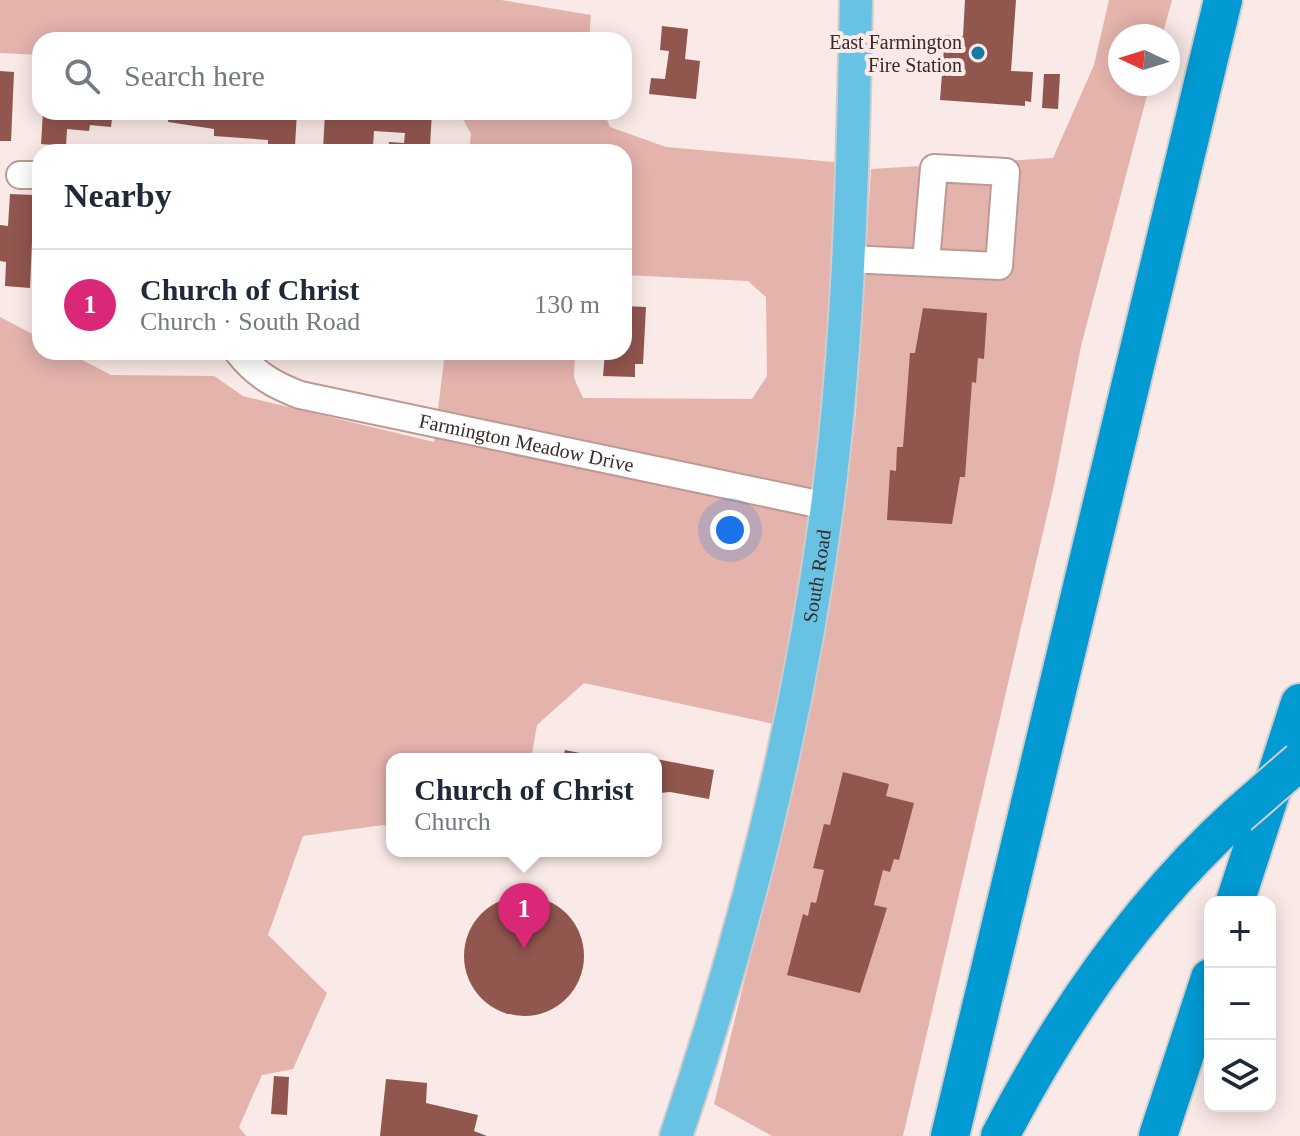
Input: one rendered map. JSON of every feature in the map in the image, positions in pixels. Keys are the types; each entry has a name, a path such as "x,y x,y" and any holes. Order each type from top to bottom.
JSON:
{"highway":[{"path":"950,1136 1223,0"},
{"path":"1237,896 1300,703"},
{"path":"1000,1136 1063,1024 1109,958 1161,894 1238,815 1300,761"},
{"path":"1158,1136 1204,996"}],"main road":[{"name":"South Road","path":"676,1136 726,975 770,807 807,632 827,506 848,259 856,0"}],"street":[{"path":"848,259 999,266 1006,172 934,168 926,262"},
{"name":"Farmington Meadow Drive","path":"244,360 252,370 274,385 300,395 827,506"}],"shaded area":[{"path":"0,0 501,0 591,15 590,32 32,32 32,55 0,53"},
{"path":"1109,0 1172,0 1165,24 1108,24 1108,96 1147,96 1081,346 1054,485 903,1136 772,1136 714,1104 801,751 846,493 856,412 871,169 1053,158 1094,65"},
{"path":"463,120 607,120 610,127 666,147 834,162 851,202 788,727 584,683 537,725 532,753 386,753 386,826 303,836 268,935 327,993 293,1069 262,1075 239,1127 246,1136 0,1136 0,317 32,334 32,360 82,360 111,375 214,376 243,396 434,442 444,360 575,360 574,378 583,398 752,399 767,376 766,297 748,281 632,275 632,144 470,144 471,134"}],"building":[{"name":"East Farmington Fire Station","path":"965,0 1016,0 1011,71 1033,72 1031,102 1025,101 1025,106 940,100 945,35 963,36"},
{"path":"662,26 688,29 685,59 700,61 696,99 649,94 651,78 665,79 669,51 660,50"},
{"path":"0,71 14,72 11,141 0,141"},
{"path":"1044,74 1060,74 1058,109 1042,108"},
{"path":"42,120 112,120 111,127 90,125 89,131 67,129 66,144 41,144"},
{"path":"297,120 295,144 268,144 268,140 214,136 214,129 168,122"},
{"path":"325,120 432,120 430,144 389,144 404,143 405,133 374,131 373,144 323,144"},
{"path":"10,194 32,195 30,288 5,286 6,262 0,261 0,225 8,226"},
{"path":"632,306 646,307 643,364 635,364 635,377 603,376 604,360 632,360"},
{"path":"923,308 987,313 984,359 978,358 976,383 972,382 965,477 960,477 952,524 887,520 890,470 896,471 897,447 903,447 910,353 915,353"},
{"path":"662,760 714,770 709,799 662,793"},
{"path":"843,772 889,784 886,796 914,803 899,860 894,859 890,872 883,870 874,905 887,908 860,993 787,975 803,914 808,916 811,902 816,903 824,870 813,868 824,824 830,825"},
{"path":"524,896 547,901 566,914 579,933 584,956 579,979 566,998 547,1011 524,1016 501,1011 482,998 469,979 464,956 469,933 482,914 501,901"},
{"path":"274,1076 289,1077 287,1115 271,1114"},
{"path":"386,1079 427,1083 426,1103 478,1115 474,1131 487,1136 380,1136"}],"place":[{"name":"East Farmington Fire Station","path":"978,53"},
{"name":"Church of Christ","path":"524,949"}]}
